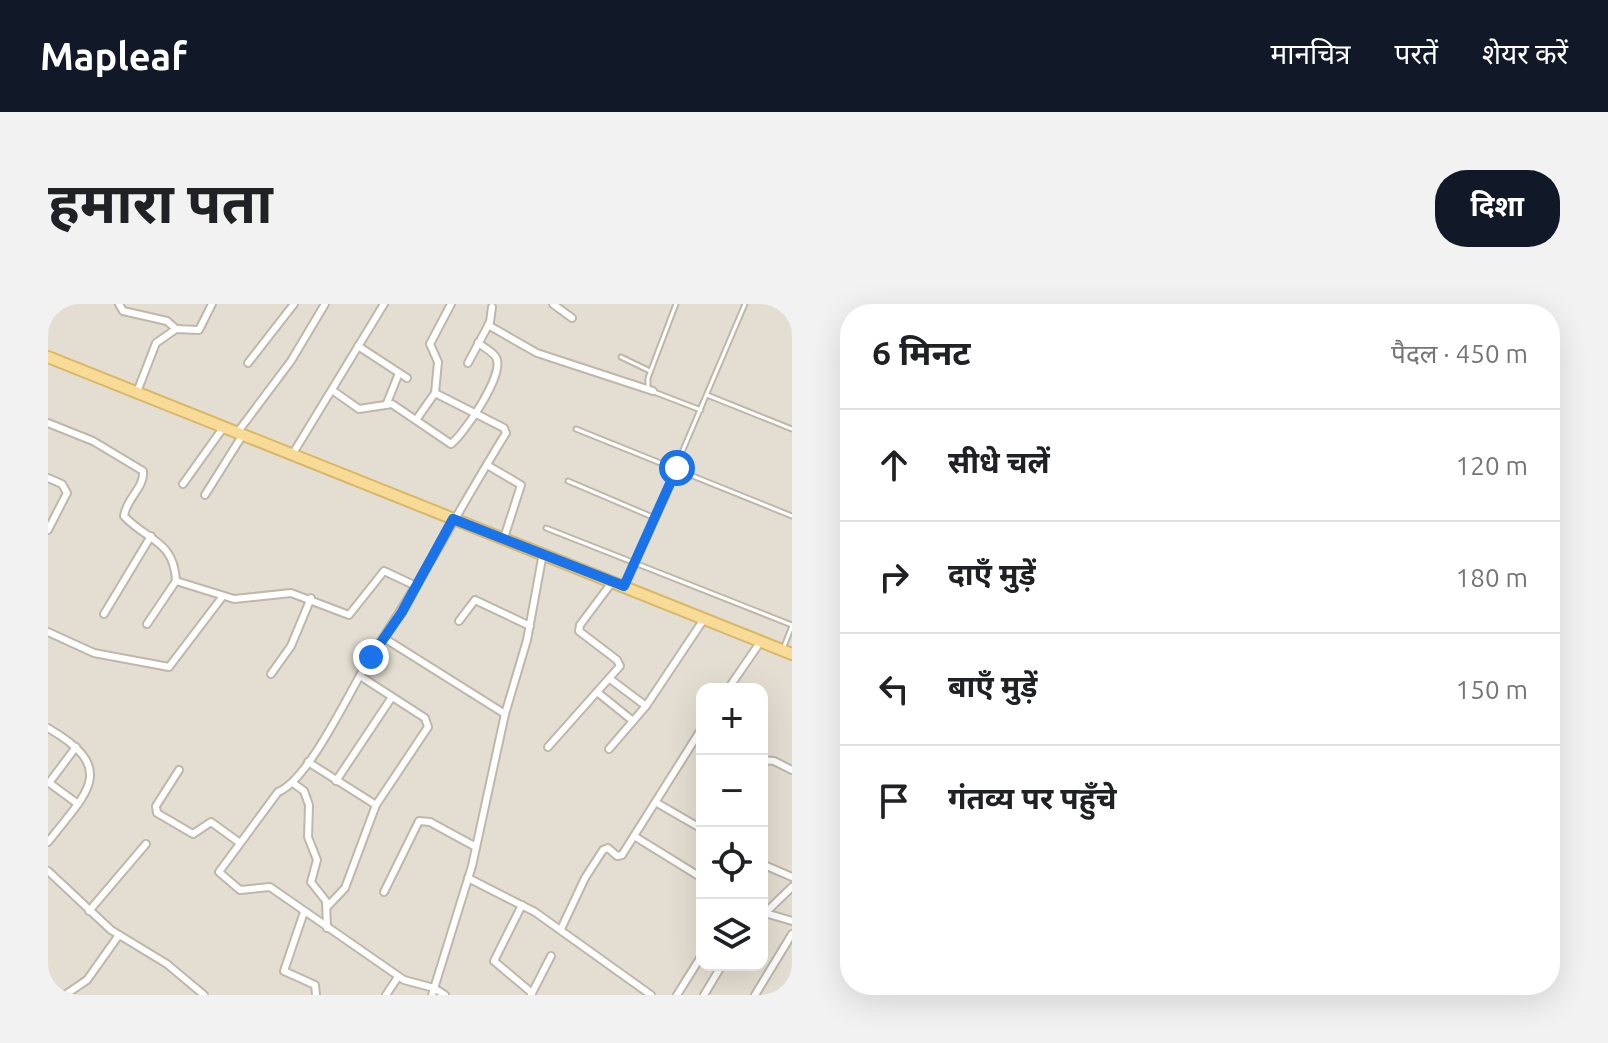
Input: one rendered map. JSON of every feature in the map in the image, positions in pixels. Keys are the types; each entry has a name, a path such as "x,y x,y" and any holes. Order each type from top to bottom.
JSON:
{"main road":[{"path":"48,357 787,652"}],"street":[{"path":"119,304 123,311 167,321 176,329 199,330 212,304"},
{"path":"248,363 294,304"},
{"path":"205,495 239,435 291,361 325,304"},
{"path":"292,455 384,304"},
{"path":"416,420 435,393 438,362 430,344 451,304"},
{"path":"468,363 488,325 493,306 482,304"},
{"path":"553,304 572,318"},
{"path":"488,325 537,353 653,391"},
{"path":"137,392 153,347 176,329"},
{"path":"332,390 359,409 387,403 451,444 476,413 498,364 496,357 478,343"},
{"path":"358,346 407,378"},
{"path":"387,403 399,373"},
{"path":"435,393 506,431 308,762 293,783 278,792 220,869 220,875 240,890 270,887 398,977 445,995"},
{"path":"48,423 93,441 142,469 145,476 126,506 124,516 170,554 176,581 147,624"},
{"path":"183,484 223,428"},
{"path":"487,465 521,485 504,538"},
{"path":"48,478 62,484 67,493 48,530"},
{"path":"104,614 151,536"},
{"path":"433,992 476,847 505,714 530,626 543,553"},
{"path":"176,581 245,600 291,593 311,598 349,615 384,571 416,586"},
{"path":"548,747 618,671 620,662 580,634 579,628 613,581"},
{"path":"48,632 82,649 169,667 223,596"},
{"path":"271,674 291,646 311,598"},
{"path":"459,621 475,600 530,626"},
{"path":"609,749 646,706 704,618"},
{"path":"384,638 505,714"},
{"path":"732,683 761,641"},
{"path":"327,907 345,888 376,805 428,727 425,718 360,676"},
{"path":"610,679 646,706"},
{"path":"597,692 633,721"},
{"path":"336,781 392,697"},
{"path":"48,728 76,747 86,757 92,772 90,789 48,842"},
{"path":"561,929 585,878 603,850 608,848 620,857 696,742"},
{"path":"76,747 48,782 78,804"},
{"path":"768,760 792,770"},
{"path":"308,762 376,805"},
{"path":"179,770 156,806 157,813 193,834 211,822 240,843"},
{"path":"293,783 306,795 308,837 317,860 311,882 327,907 327,929"},
{"path":"657,803 699,827"},
{"path":"384,892 419,821 430,822 476,847"},
{"path":"634,836 696,874"},
{"path":"89,911 146,844"},
{"path":"768,867 792,877"},
{"path":"48,871 119,935 167,964 204,995"},
{"path":"468,878 561,929 651,995"},
{"path":"768,909 792,887"},
{"path":"522,905 494,961 531,994 551,956"},
{"path":"304,912 284,971 315,985 316,995"},
{"path":"768,915 792,921"},
{"path":"755,995 792,934"},
{"path":"71,994 93,973 119,935"},
{"path":"677,995 696,965"},
{"path":"704,995 718,971"},
{"path":"386,995 398,977"},
{"path":"185,995 192,986"}],"lane":[{"path":"676,304 647,382 653,391 701,410"},
{"path":"624,586 745,304"},
{"path":"621,357 650,371"},
{"path":"707,395 792,429"},
{"path":"576,429 792,516"},
{"path":"568,481 655,518"},
{"path":"546,528 792,625 787,652"}],"shaded area":[{"path":"48,304 792,304 792,995 48,995"}],"route":[{"path":"371,657 402,612 453,519 624,586 677,468"}]}
